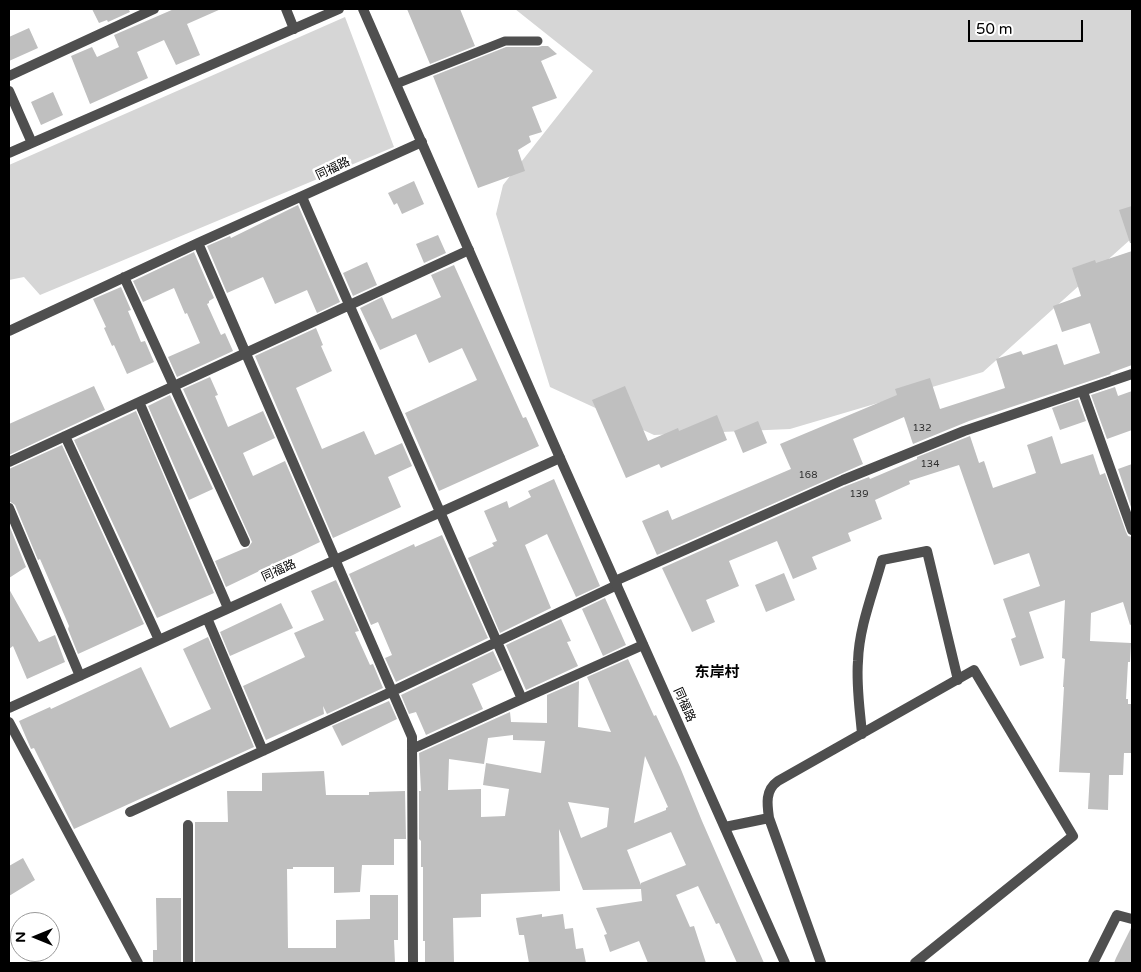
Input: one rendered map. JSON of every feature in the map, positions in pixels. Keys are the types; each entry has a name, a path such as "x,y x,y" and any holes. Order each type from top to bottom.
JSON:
{"street":[{"path":"9,76 154,9"},
{"path":"286,9 294,28"},
{"path":"9,153 339,9"},
{"name":"同福路","path":"363,9 785,963"},
{"path":"9,91 32,143"},
{"name":"同福路","path":"9,331 422,142"},
{"path":"302,197 522,699"},
{"path":"198,243 412,736 414,963"},
{"path":"9,462 469,250"},
{"path":"124,277 245,542"},
{"path":"130,812 498,642 616,583 843,480 964,431 1132,374"},
{"path":"1083,392 1132,530"},
{"path":"138,402 228,608"},
{"path":"65,436 159,640"},
{"name":"同福路","path":"9,708 560,458"},
{"path":"9,508 80,676"},
{"path":"862,734 858,660 860,638 882,560 926,551 958,680"},
{"path":"207,618 263,751"},
{"path":"412,749 643,645"},
{"path":"821,963 769,818 767,804 772,785 974,670 1073,836 915,963"},
{"path":"9,722 138,963"},
{"path":"724,827 769,818"},
{"path":"188,824 188,963"},
{"path":"1093,963 1117,915 1132,919"}],"lane":[{"path":"396,84 505,41 538,41"}],"shaded area":[{"path":"515,9 1132,9 1132,238 983,372 790,429 654,435 550,387 496,214 503,185 593,71"},
{"path":"345,17 394,147 40,295 24,277 9,280 9,165"}],"building":[{"path":"92,9 132,9 129,10 130,12 108,22 107,20 99,23"},
{"path":"174,9 221,9 187,24 200,55 176,65 164,40 137,52 148,78 90,104 71,56 92,47 97,57 119,47 114,35"},
{"path":"407,9 460,9 475,46 430,64"},
{"path":"29,28 38,48 9,61 9,37"},
{"path":"548,46 557,54 541,61 557,98 532,107 542,132 529,136 531,142 518,150 525,171 478,188 433,76 506,47"},
{"path":"53,92 63,115 41,125 31,102"},
{"path":"414,181 424,204 402,214 397,203 394,205 388,193"},
{"path":"298,205 340,302 317,313 307,290 275,304 263,277 227,293 207,246 230,236 231,238"},
{"path":"1132,206 1132,243 1130,243 1119,210"},
{"path":"438,235 446,253 424,263 416,244"},
{"path":"1132,251 1132,365 1111,374 969,421 913,444 904,417 853,439 863,464 657,555 642,521 668,510 672,520 791,469 780,444 897,395 895,389 930,378 940,409 1005,388 996,359 1021,351 1023,355 1057,344 1064,365 1100,353 1090,323 1062,332 1053,306 1081,296 1072,268 1095,260 1096,263"},
{"path":"194,252 214,298 207,304 221,335 225,333 233,351 177,377 168,357 200,343 187,313 185,314 174,288 143,302 133,281"},
{"path":"367,262 377,285 353,296 343,273"},
{"path":"454,265 523,418 526,417 539,446 439,491 405,413 477,380 462,348 429,363 416,334 380,350 360,308 382,297 392,319 441,297 431,275"},
{"path":"121,287 131,310 128,311 141,342 145,341 154,362 127,374 114,345 112,346 104,328 106,327 93,299"},
{"path":"316,328 323,345 321,346 332,371 296,388 322,449 364,431 375,455 402,443 412,466 388,477 401,507 333,538 255,356"},
{"path":"210,377 218,395 215,396 228,427 263,411 275,438 243,453 253,476 285,461 320,542 226,587 215,561 248,548 252,542 183,389"},
{"path":"94,386 105,410 9,455 9,424"},
{"path":"625,386 648,441 678,428 679,431 717,415 727,440 661,468 659,464 626,478 592,400"},
{"path":"1115,387 1118,396 1132,391 1132,430 1107,439 1091,395"},
{"path":"170,395 213,489 189,500 148,406"},
{"path":"1078,399 1086,421 1060,430 1052,408"},
{"path":"136,411 214,593 157,618 74,440"},
{"path":"758,421 767,443 743,453 734,431"},
{"path":"970,436 979,463 984,461 993,488 1036,473 1027,445 1052,436 1061,464 1093,454 1100,475 1105,473 1126,532 1128,536 1132,537 1132,624 1130,625 1123,602 1091,613 1090,641 1131,643 1126,699 1128,699 1128,704 1132,704 1132,753 1124,753 1123,775 1109,775 1108,810 1088,809 1090,773 1059,772 1065,659 1062,658 1065,600 1029,612 1044,658 1020,666 1011,639 1016,637 1003,599 1040,586 1029,553 994,565 959,465 909,481 910,484 875,500 882,519 848,533 851,541 812,557 817,569 793,579 777,541 729,561 739,586 706,600 715,622 692,632 662,568 846,486 869,477 870,479 917,459 917,457"},
{"path":"62,445 144,624 78,654 68,629 69,626 40,559 38,560 15,505 9,501 9,469"},
{"path":"1132,464 1132,510 1118,469"},
{"path":"554,479 600,586 576,597 547,534 525,545 551,608 500,633 468,558 494,546 492,543 497,541 484,511 507,501 509,508 531,497 528,491"},
{"path":"9,525 26,567 9,578"},
{"path":"442,535 488,638 396,682 385,658 392,655 378,622 371,625 349,574 414,544 415,547"},
{"path":"784,573 795,600 766,612 755,585"},
{"path":"336,580 359,631 355,632 370,665 373,664 383,688 327,714 323,706 324,714 266,740 243,686 305,657 294,633 324,620 311,591"},
{"path":"9,589 39,642 55,635 65,662 27,679 13,646 9,649"},
{"path":"605,598 626,645 603,656 582,609"},
{"path":"281,603 293,628 230,656 220,632"},
{"path":"561,619 571,641 567,642 578,666 526,690 506,645"},
{"path":"208,637 254,747 74,829 34,748 31,749 19,721 50,707 51,709 141,667 170,728 211,709 183,649"},
{"path":"493,651 502,670 472,684 483,709 426,735 416,712 409,714 401,695"},
{"path":"628,659 680,767 764,963 737,963 719,923 716,924 698,886 676,895 690,927 694,926 706,963 648,963 639,941 610,952 604,935 607,934 596,908 642,901 641,889 583,890 559,829 560,891 481,894 481,917 453,918 454,963 425,963 425,941 423,941 423,867 421,867 421,841 419,839 419,791 421,791 419,753 510,712 511,722 547,723 547,695 579,681 578,727 611,732 587,677","holes":["513,735 513,740 545,741 541,773 486,763 483,785 509,789 505,816 481,817 481,789 448,790 449,759 484,764 488,738","645,756 668,807 666,810 634,823","568,802 609,808 607,827 581,838","671,832 686,865 641,883 641,885 627,850"]},
{"path":"389,701 397,719 342,746 332,726"},
{"path":"324,771 326,795 369,795 369,792 405,791 406,839 394,839 394,865 362,865 360,892 334,893 334,867 293,867 293,869 287,869 288,948 336,948 336,920 370,919 370,895 398,895 398,940 394,940 395,963 195,963 195,822 228,822 227,791 262,791 262,773"},
{"path":"23,858 35,880 9,896 9,866"},
{"path":"156,898 181,898 181,963 153,963 153,950 157,950"},
{"path":"542,914 542,917 563,914 565,929 573,928 576,949 583,948 586,963 529,963 524,935 519,935 516,918"},
{"path":"1132,926 1132,963 1114,963 1116,958"}],"district":[{"name":"东岸村","path":"717,673"}]}
